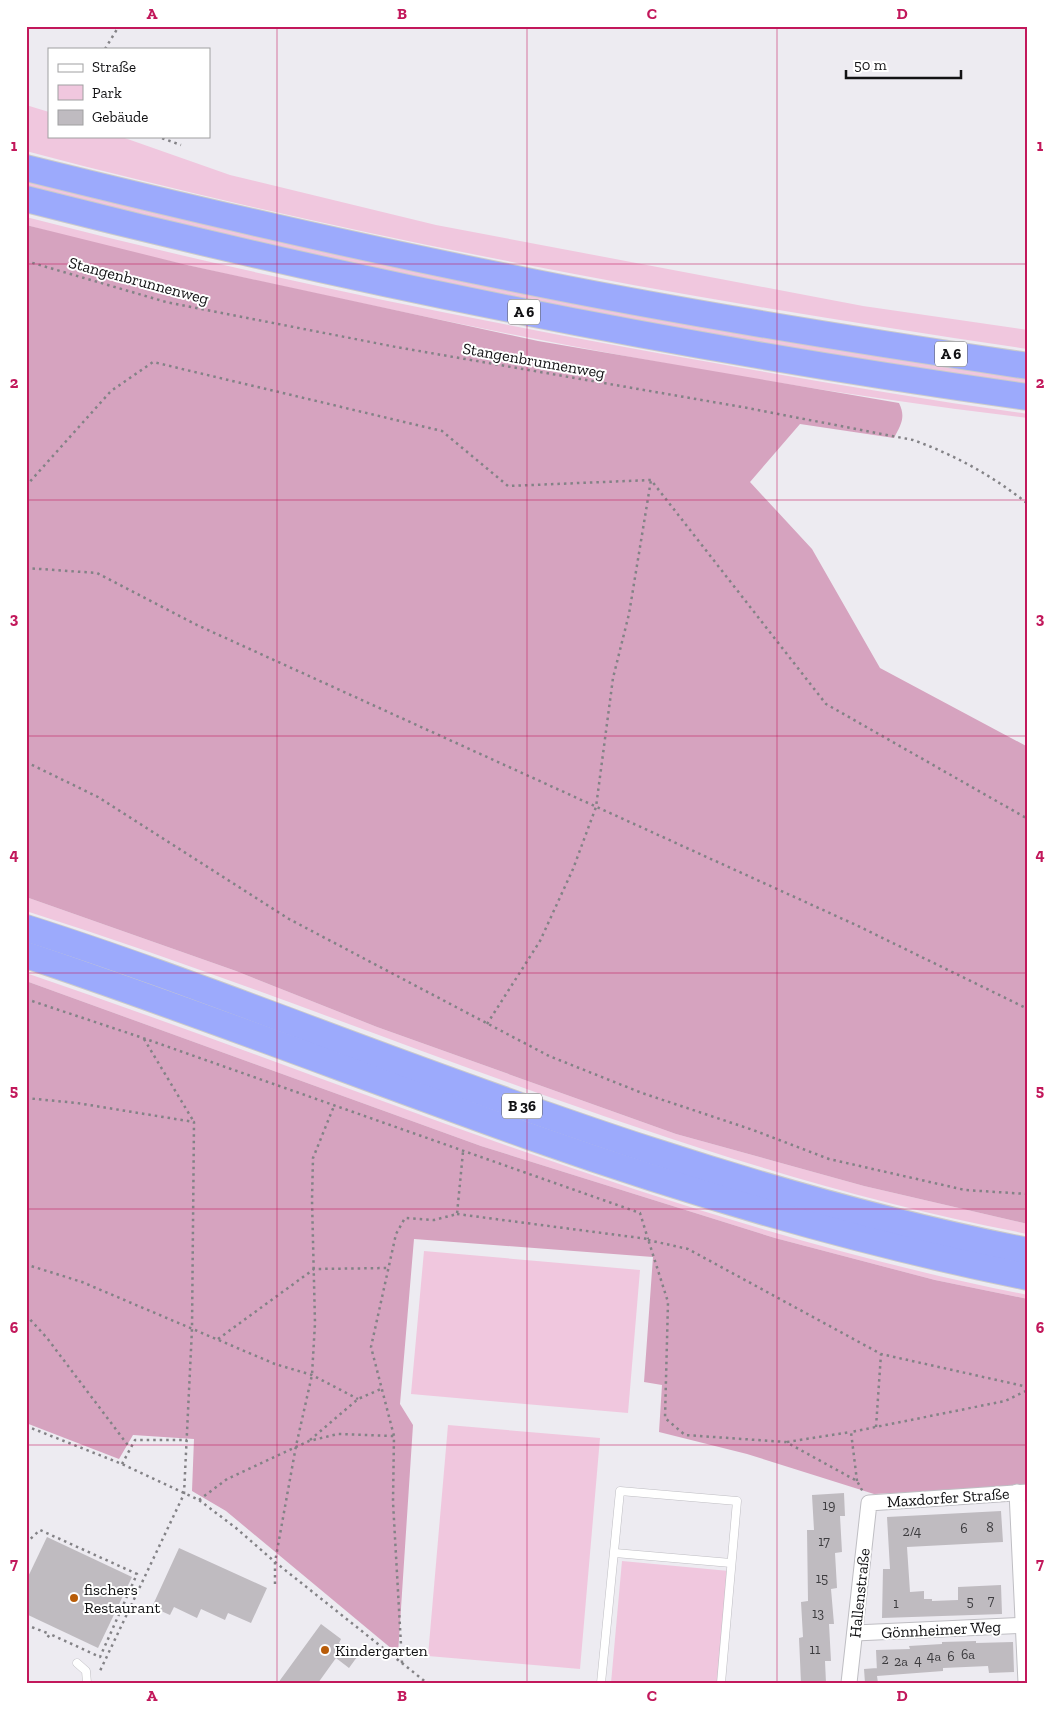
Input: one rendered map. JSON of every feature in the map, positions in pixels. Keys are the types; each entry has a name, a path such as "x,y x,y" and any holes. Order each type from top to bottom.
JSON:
{"highway":[{"name":"A 6","path":"26,168 217,215 504,277 763,325 1028,366"},
{"name":"A 6","path":"26,199 200,242 493,306 762,356 1028,397"},
{"name":"B 36","path":"26,928 674,1158 871,1216 1028,1251"},
{"name":"B 36","path":"26,956 224,1024 536,1138 649,1176 821,1229 966,1265 1028,1277"}],"street":[{"name":"Maxdorfer Straße","path":"869,1503 1023,1492"},
{"path":"1023,1492 1026,1683"},
{"name":"Hallenstraße","path":"849,1683 869,1503"},
{"name":"Gönnheimer Weg","path":"855,1633 1026,1625"}],"lane":[{"path":"602,1683 620,1491 737,1501 721,1683"},
{"path":"615,1553 731,1563"},
{"path":"77,1663 86,1671 87,1683"}],"path":[{"path":"106,48 119,26"},
{"path":"162,138 181,145"},
{"name":"Stangenbrunnenweg","path":"26,260 166,302 396,347 742,407 913,440 938,449 971,465 1005,485 1028,504"},
{"path":"26,486 111,391 153,362 442,431 508,486 651,480"},
{"path":"487,1024 540,941 573,869 596,807 613,678 629,614 651,480"},
{"path":"651,480 826,704 1028,819"},
{"path":"26,568 97,573 197,625 856,925 1028,1009"},
{"path":"26,762 98,798 289,919 549,1056 614,1082 829,1159 965,1190 1028,1194"},
{"path":"26,999 143,1038 640,1213 668,1302 665,1418 685,1435 786,1442 876,1428 1005,1402 1028,1389"},
{"path":"96,1678 184,1494 192,1329 194,1122 143,1038"},
{"path":"26,1098 77,1103 194,1122"},
{"path":"275,1584 275,1562 296,1446 312,1375 315,1323 313,1158 334,1106"},
{"path":"457,1214 463,1152"},
{"path":"402,1663 393,1502 394,1436 371,1347 396,1234 405,1218 434,1220 457,1214 648,1239 688,1248 881,1354 1028,1389"},
{"path":"26,1263 82,1282 275,1364 312,1375 358,1399"},
{"path":"218,1339 314,1269 389,1268"},
{"path":"26,1315 47,1338 130,1448"},
{"path":"876,1428 881,1354"},
{"path":"309,1441 358,1399 381,1389"},
{"path":"26,1426 122,1464 199,1500 427,1683"},
{"path":"851,1432 857,1481 869,1503"},
{"path":"199,1500 227,1479 309,1441 338,1434 394,1436"},
{"path":"122,1464 135,1440 187,1440"},
{"path":"786,1442 857,1481"},
{"path":"26,1543 40,1530 137,1574 100,1657 26,1625"},
{"path":"47,1638 50,1634"}],"green space":[{"path":"26,105 48,112 48,138 125,138 230,175 436,225 863,306 1028,330 1028,349 776,310 524,264 274,212 26,151"},
{"path":"26,180 1028,377 1028,386 803,351 433,283 26,189"},
{"path":"26,217 281,278 452,314 623,347 789,376 1028,414 1028,418 773,382 519,336 351,301 107,246 26,225"},
{"path":"26,897 236,971 377,1027 676,1134 864,1186 1028,1224 1028,1234 899,1206 772,1171 647,1131 151,953 26,911"},
{"path":"26,973 522,1151 646,1193 772,1232 899,1266 1028,1295 1028,1299 935,1280 775,1238 481,1146 26,981"},
{"path":"424,1251 640,1270 628,1413 411,1394"},
{"path":"448,1425 600,1438 580,1669 428,1656"},
{"path":"622,1561 729,1571 719,1683 611,1683"}],"shaded area":[{"path":"26,225 187,265 538,341 899,403 902,413 901,425 894,438 800,424 750,482 812,549 880,668 1028,747 1028,1224 864,1186 676,1134 377,1027 236,971 26,897"},
{"path":"26,981 481,1146 775,1238 935,1280 1028,1299 1028,1487 874,1494 747,1454 659,1432 662,1385 644,1382 653,1257 414,1239 400,1404 413,1425 398,1654 226,1511 192,1491 194,1439 133,1435 119,1459 26,1423"}],"building":[{"path":"844,1493 845,1516 840,1516 842,1552 835,1553 837,1588 831,1589 834,1624 829,1624 831,1661 825,1661 826,1683 801,1683 799,1638 803,1637 801,1602 808,1601 807,1530 814,1530 812,1495"},
{"path":"1001,1511 1003,1542 907,1547 910,1592 924,1591 924,1599 932,1599 932,1601 958,1600 958,1587 1001,1585 1002,1614 882,1618 883,1569 890,1569 887,1517"},
{"name":"fischers Restaurant","path":"47,1537 132,1577 98,1648 26,1614 26,1581"},
{"path":"179,1548 267,1588 251,1623 228,1613 225,1620 201,1609 197,1618 174,1607 170,1615 152,1607"},
{"name":"Kindergarten","path":"321,1624 341,1639 339,1643 357,1657 349,1668 336,1658 318,1683 278,1683"},
{"path":"942,1642 1013,1642 1014,1672 989,1673 988,1666 943,1668 943,1671 877,1676 878,1683 865,1683 864,1669 877,1668 876,1650 910,1649 909,1646 942,1644"}],"place":[{"name":"fischers Restaurant","path":"74,1598"},
{"name":"Kindergarten","path":"325,1650"}]}
